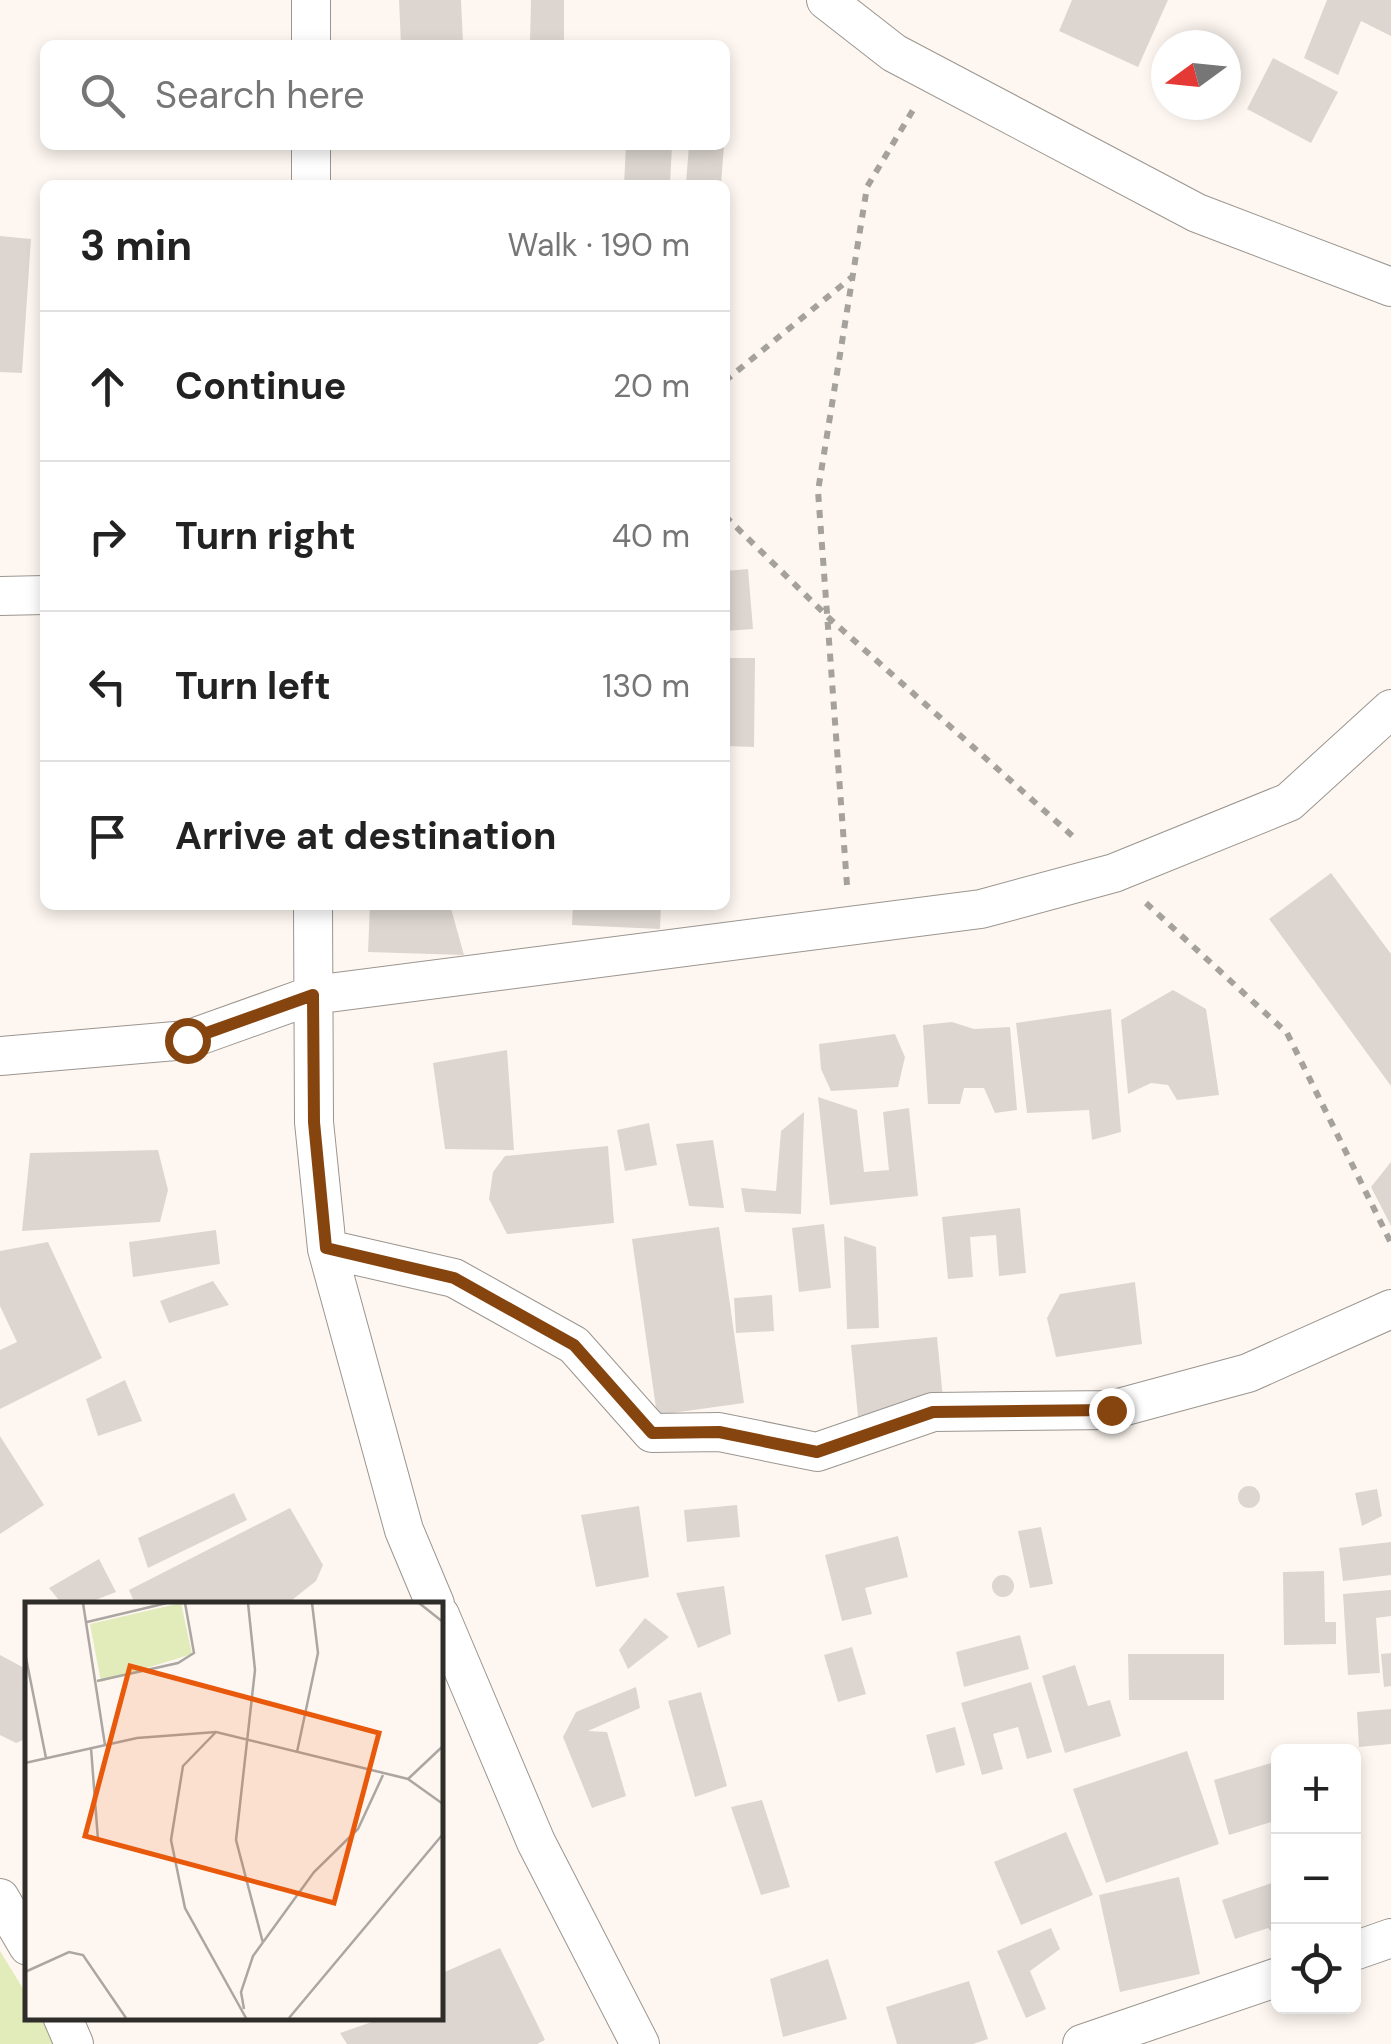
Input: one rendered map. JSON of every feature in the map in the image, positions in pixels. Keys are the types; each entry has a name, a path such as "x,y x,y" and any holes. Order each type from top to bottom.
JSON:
{"street":[{"path":"310,0 311,40"},
{"path":"826,0 894,53 1197,213 1391,287"},
{"path":"311,150 311,180"},
{"path":"0,596 40,595"},
{"path":"0,1056 187,1040 313,995 981,908 1114,873 1290,802 1391,709"},
{"path":"313,910 314,1122 326,1248 404,1530 434,1602"},
{"path":"326,1248 454,1278 574,1345 652,1433 719,1432 817,1452 933,1412 1111,1410 1248,1373 1391,1308"},
{"path":"442,1620 536,1842 640,2044"},
{"path":"0,1898 25,1941"},
{"path":"1361,1949 1391,1938"},
{"path":"1082,2044 1271,1978"},
{"path":"63,2019 74,2044"}],"path":[{"path":"850,925 818,491 867,187 934,74"},
{"path":"730,377 852,277"}],"green space":[{"path":"0,1951 25,1992 25,2019 42,2019 58,2044 0,2044"}],"building":[{"path":"399,0 461,0 463,40 401,40"},
{"path":"531,0 564,0 564,40 530,40"},
{"path":"1072,0 1168,0 1155,30 1151,30 1138,67 1059,31"},
{"path":"1327,0 1391,0 1391,36 1361,21 1338,75 1304,58"},
{"path":"1273,58 1338,92 1311,143 1247,109"},
{"path":"626,150 672,150 670,180 624,180"},
{"path":"689,150 724,150 721,180 686,180"},
{"path":"0,236 31,239 22,373 0,372"},
{"path":"748,569 753,629 730,631 730,571"},
{"path":"730,658 755,658 754,747 730,746"},
{"path":"1331,873 1391,954 1391,1086 1269,919"},
{"path":"370,910 451,910 464,955 368,952"},
{"path":"573,910 661,910 660,929 572,925"},
{"path":"1173,990 1206,1009 1219,1095 1177,1100 1168,1085 1151,1083 1128,1094 1121,1020"},
{"path":"1111,1009 1121,1132 1092,1140 1089,1110 1027,1113 1016,1023"},
{"path":"952,1022 974,1029 1010,1027 1017,1110 995,1113 984,1088 964,1088 960,1104 928,1104 923,1025"},
{"path":"895,1034 905,1057 898,1087 831,1091 821,1069 819,1044"},
{"path":"507,1050 514,1150 445,1149 433,1063"},
{"path":"818,1097 857,1110 864,1172 889,1170 883,1112 909,1108 918,1196 830,1205"},
{"path":"804,1112 801,1214 745,1212 741,1188 776,1191 781,1131"},
{"path":"649,1123 657,1165 625,1171 617,1130"},
{"path":"713,1140 724,1208 689,1206 676,1144"},
{"path":"608,1146 614,1223 507,1234 489,1199 493,1172 505,1156"},
{"path":"158,1150 168,1190 160,1222 22,1231 30,1153"},
{"path":"1391,1162 1391,1226 1371,1187"},
{"path":"1020,1208 1026,1273 999,1276 996,1235 970,1237 973,1277 948,1279 942,1217"},
{"path":"824,1224 831,1288 799,1292 792,1228"},
{"path":"719,1227 744,1403 657,1415 632,1239"},
{"path":"216,1230 220,1264 133,1277 129,1242"},
{"path":"844,1236 876,1247 879,1328 847,1329"},
{"path":"48,1242 102,1358 0,1409 0,1350 17,1342 0,1306 0,1251"},
{"path":"213,1281 229,1305 169,1323 160,1301"},
{"path":"1135,1282 1142,1344 1056,1357 1047,1318 1060,1294"},
{"path":"772,1295 774,1331 736,1333 734,1298"},
{"path":"937,1337 943,1398 894,1404 895,1413 858,1417 851,1345"},
{"path":"125,1380 142,1421 98,1436 86,1399"},
{"path":"0,1436 44,1505 0,1534"},
{"path":"1249,1486 1257,1489 1257,1505 1249,1508 1241,1505 1238,1497 1241,1489"},
{"path":"1377,1489 1382,1516 1362,1526 1355,1493"},
{"path":"234,1493 247,1520 148,1568 138,1538"},
{"path":"737,1505 740,1537 687,1542 684,1510"},
{"path":"639,1506 649,1577 596,1587 581,1515"},
{"path":"290,1508 323,1565 316,1581 290,1602 134,1602 129,1590"},
{"path":"1041,1527 1053,1584 1030,1588 1018,1531"},
{"path":"898,1536 908,1577 865,1588 872,1614 842,1621 825,1555"},
{"path":"1391,1542 1391,1575 1343,1581 1339,1548"},
{"path":"99,1559 116,1592 90,1602 60,1602 49,1588"},
{"path":"1324,1571 1325,1622 1336,1622 1336,1644 1284,1645 1283,1572"},
{"path":"1003,1575 1011,1578 1011,1594 1003,1597 995,1594 992,1586 995,1578"},
{"path":"724,1586 731,1634 698,1648 676,1593"},
{"path":"1391,1590 1391,1616 1376,1618 1380,1673 1348,1675 1343,1594"},
{"path":"645,1618 669,1637 628,1669 619,1650"},
{"path":"1020,1635 1029,1669 964,1687 956,1652"},
{"path":"852,1647 866,1694 838,1702 824,1655"},
{"path":"1391,1653 1391,1686 1384,1687 1381,1654"},
{"path":"1128,1654 1224,1654 1224,1700 1129,1700"},
{"path":"0,1655 25,1668 25,1739 16,1743 0,1735"},
{"path":"1075,1665 1088,1706 1110,1700 1121,1736 1065,1753 1042,1676"},
{"path":"1031,1682 1052,1752 1027,1759 1018,1727 993,1734 1003,1769 982,1775 961,1703"},
{"path":"636,1687 640,1708 588,1731 607,1732 626,1796 592,1808 563,1737 576,1712"},
{"path":"701,1692 727,1786 695,1797 668,1701"},
{"path":"1391,1709 1391,1744 1361,1747 1357,1712"},
{"path":"955,1727 965,1765 936,1773 926,1735"},
{"path":"1187,1751 1219,1844 1106,1883 1073,1789"},
{"path":"1271,1763 1271,1822 1229,1835 1214,1780"},
{"path":"762,1800 790,1887 761,1895 731,1807"},
{"path":"1066,1832 1093,1895 1021,1925 994,1862"},
{"path":"1179,1877 1200,1974 1120,1992 1099,1895"},
{"path":"1271,1883 1271,1931 1268,1928 1235,1939 1222,1900"},
{"path":"1051,1928 1060,1949 1030,1971 1046,2009 1026,2018 997,1951"},
{"path":"500,1948 545,2040 537,2044 347,2044 340,2033 380,2019 442,2019 442,1973"},
{"path":"828,1959 847,2019 783,2037 770,1979"},
{"path":"969,1981 988,2039 973,2044 897,2044 886,2007"}],"route":[{"path":"187,1040 313,995 314,1122 326,1248 454,1278 574,1345 652,1433 719,1432 817,1452 933,1412 1111,1410"}]}
